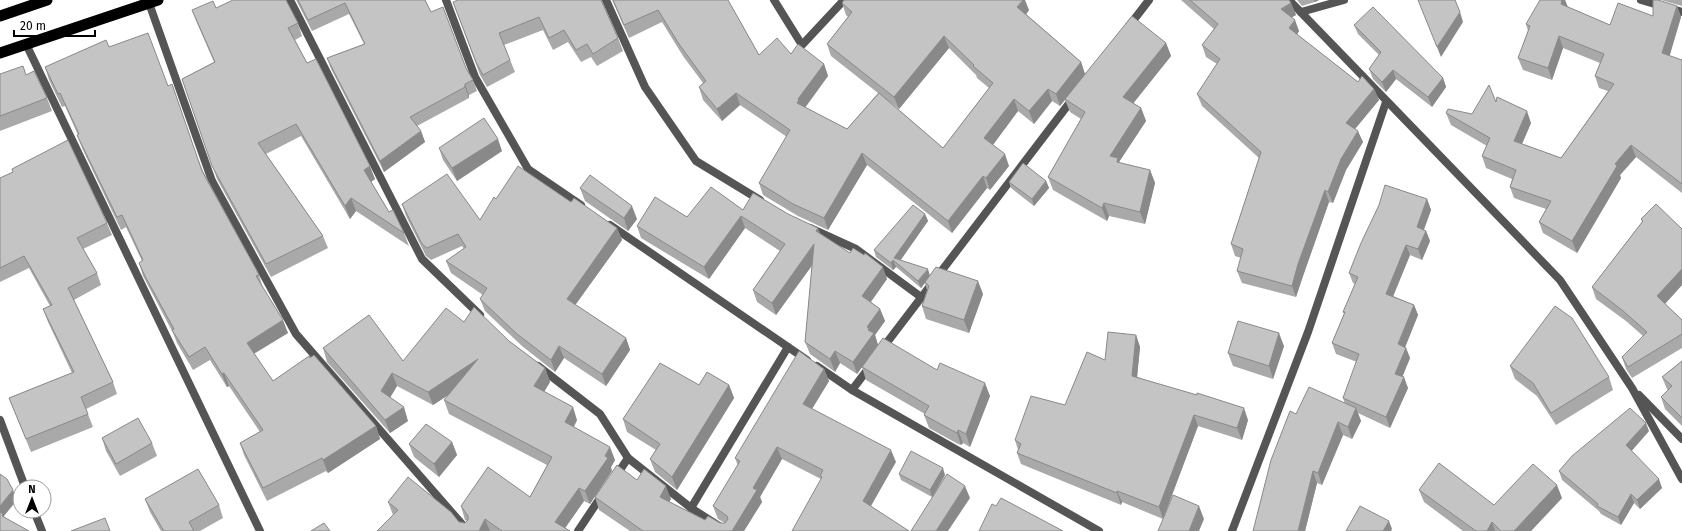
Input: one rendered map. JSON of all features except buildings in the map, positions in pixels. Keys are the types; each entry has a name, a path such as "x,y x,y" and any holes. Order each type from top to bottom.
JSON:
{"highway":[{"path":"0,16 48,0"},
{"path":"0,53 153,1"}],"street":[{"path":"290,0 422,259 484,318"},
{"path":"446,0 475,77 528,169 587,209"},
{"path":"606,0 645,87 696,161 768,205"},
{"path":"774,0 802,45 844,0"},
{"path":"1125,32 1149,0"},
{"path":"1289,0 1386,102 1560,280 1632,388 1682,479"},
{"path":"1301,12 1344,0"},
{"path":"1641,0 1682,12"},
{"path":"153,1 212,181 296,334 468,531"},
{"path":"26,44 260,531"},
{"path":"852,390 921,297 1081,88"},
{"path":"1232,531 1308,332 1386,102"},
{"path":"600,218 852,390 1099,531"},
{"path":"802,224 856,249 921,297"},
{"path":"692,508 788,347"},
{"path":"530,359 600,414 628,458 692,508 727,531"},
{"path":"1632,388 1682,439"},
{"path":"0,420 22,479"},
{"path":"578,531 628,458"},
{"path":"37,519 42,531"}]}
